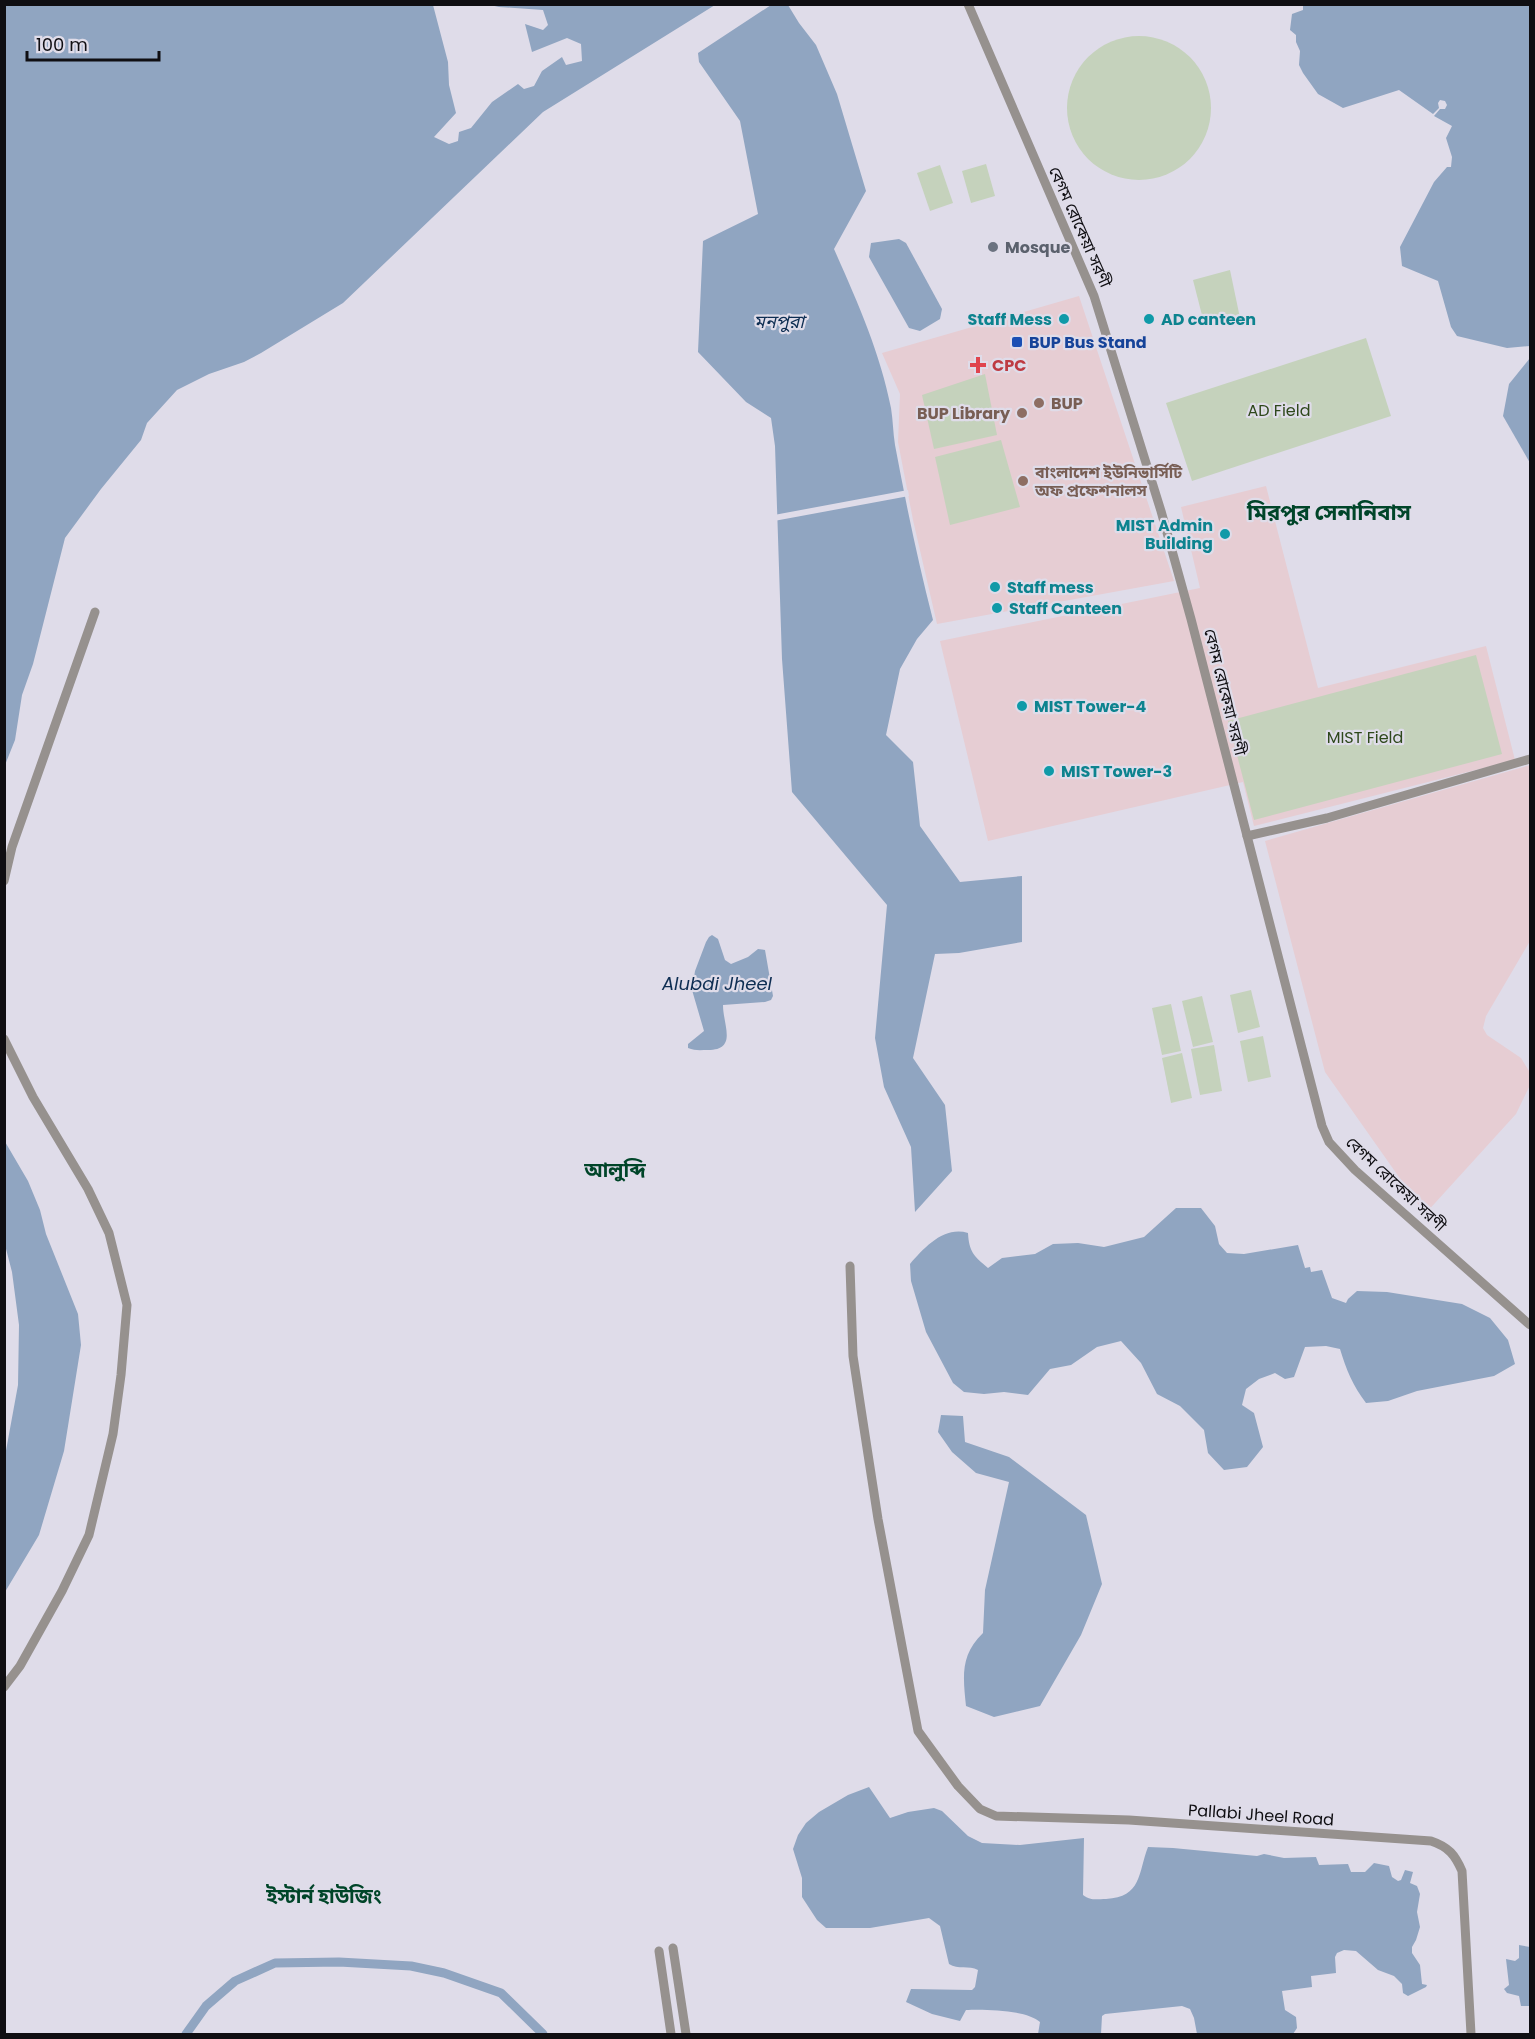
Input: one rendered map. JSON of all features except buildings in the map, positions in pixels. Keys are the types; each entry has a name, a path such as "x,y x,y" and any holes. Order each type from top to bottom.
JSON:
{"street":[{"name":"বেগম রোকেয়া সরণী","path":"968,4 1094,296 1161,511 1191,619 1318,1112 1329,1143 1355,1170 1530,1325"},
{"path":"4,881 12,847 95,612"},
{"path":"1247,836 1327,818 1530,759"},
{"path":"4,1039 33,1097 88,1189 109,1233 127,1305 113,1434 88,1534 62,1591 20,1666 4,1687"},
{"name":"Pallabi Jheel Road","path":"850,1266 854,1356 861,1409 878,1519 918,1731 958,1786 980,1809 989,1814 1022,1818 1129,1820 1431,1841 1451,1850 1462,1871 1471,2034"},
{"path":"673,1948 686,2034"},
{"path":"659,1952 671,2034"}],"shaded area":[{"name":"বাংলাদেশ ইউনিভার্সিটি অফ প্রফেশনালস","path":"1079,296 1174,581 937,624 898,442 900,394 882,353"},
{"path":"1266,486 1318,688 1486,646 1515,760 1254,826 1243,782 988,841 940,641 1200,588 1181,507"},
{"path":"1530,765 1530,941 1486,1016 1483,1028 1487,1035 1521,1058 1529,1071 1530,1085 1516,1114 1425,1214 1325,1072 1265,841"}],"green space":[{"path":"1139,36 1166,42 1179,48 1190,57 1199,68 1205,81 1211,108 1205,135 1199,148 1190,159 1179,168 1166,174 1139,180 1112,174 1099,168 1088,159 1079,148 1073,135 1067,108 1073,81 1079,68 1088,57 1099,48 1112,42"},
{"path":"986,164 995,196 971,203 962,171"},
{"path":"940,165 953,203 930,211 917,173"},
{"path":"1230,270 1240,318 1205,327 1193,280"},
{"name":"AD Field","path":"1366,338 1391,416 1192,481 1166,403"},
{"path":"985,374 997,435 934,449 922,395"},
{"path":"1001,440 1020,507 950,525 935,457"},
{"name":"MIST Field","path":"1476,655 1502,754 1254,820 1228,721"},
{"path":"1251,990 1260,1027 1238,1033 1230,995"},
{"path":"1202,996 1213,1042 1193,1047 1182,1001"},
{"path":"1171,1004 1181,1051 1162,1055 1152,1008"},
{"path":"1263,1036 1271,1077 1248,1082 1240,1041"},
{"path":"1214,1045 1222,1091 1200,1095 1191,1049"},
{"path":"1182,1053 1192,1098 1171,1103 1162,1058"}],"water":[{"path":"5,4 433,5 448,62 449,85 456,113 434,137 449,144 458,141 459,132 471,128 492,102 518,84 524,89 534,86 542,71 562,57 566,65 582,61 581,44 567,38 532,52 525,24 543,30 548,25 543,10 490,5 715,5 543,112 343,303 244,362 209,374 177,390 147,423 141,440 65,538 33,664 22,695 15,740 5,765"},
{"name":"মনপুরা","path":"771,5 788,5 816,45 837,94 866,191 834,249 881,367 891,408 903,489 933,620 917,639 900,669 886,735 913,762 920,826 960,882 1022,876 1022,942 959,953 935,954 913,1058 945,1105 952,1171 915,1212 911,1147 884,1087 875,1038 887,905 792,792 782,659 775,446 771,418 746,402 698,352 703,241 758,214 740,121 699,62 698,53"},
{"path":"1303,5 1530,5 1530,346 1507,348 1457,336 1451,327 1438,281 1402,266 1400,247 1434,182 1447,167 1451,167 1452,157 1446,138 1452,126 1434,116 1440,109 1445,109 1447,105 1445,101 1440,100 1439,108 1433,114 1399,90 1343,108 1318,94 1299,65 1300,51 1296,35 1290,30 1292,14 1303,10"},
{"path":"899,239 906,243 942,309 940,319 920,331 909,328 869,257 871,243"},
{"path":"1530,358 1530,463 1503,416 1509,384"},
{"name":"Alubdi Jheel","path":"712,935 718,939 725,960 731,964 748,957 758,949 765,950 773,996 771,1000 765,1002 723,1005 727,1035 723,1046 717,1049 693,1050 688,1048 688,1044 704,1031 692,990 695,971 706,942"},
{"path":"4,1140 28,1181 40,1210 46,1234 78,1314 81,1345 64,1451 39,1535 5,1592 5,1456 18,1385 19,1325 12,1272 5,1245"},
{"path":"1176,1208 1201,1208 1215,1226 1219,1244 1227,1253 1244,1254 1298,1245 1305,1268 1310,1267 1311,1272 1322,1270 1332,1298 1346,1303 1357,1291 1387,1292 1462,1304 1490,1318 1508,1340 1515,1364 1494,1376 1417,1391 1388,1401 1366,1403 1350,1377 1340,1349 1326,1346 1305,1347 1294,1377 1285,1379 1275,1373 1259,1379 1246,1389 1242,1405 1254,1413 1263,1447 1247,1467 1224,1470 1208,1453 1204,1430 1180,1406 1157,1394 1141,1363 1121,1341 1097,1347 1071,1365 1050,1369 1028,1395 1004,1392 984,1394 964,1392 953,1383 926,1332 911,1281 910,1264 929,1245 951,1232 968,1233 973,1253 988,1268 1002,1258 1035,1254 1053,1244 1078,1243 1104,1247 1144,1237"},
{"path":"941,1415 963,1416 965,1442 1009,1457 1086,1515 1102,1584 1081,1635 1040,1706 994,1717 966,1706 965,1667 970,1650 983,1633 985,1590 1009,1482 976,1473 952,1452 938,1432"},
{"path":"869,1787 890,1818 908,1812 934,1808 942,1811 968,1836 982,1843 1020,1845 1084,1838 1083,1895 1091,1899 1118,1897 1132,1889 1137,1882 1148,1847 1257,1856 1264,1854 1284,1858 1316,1857 1319,1865 1348,1864 1351,1872 1365,1872 1374,1863 1389,1866 1392,1877 1398,1881 1401,1880 1405,1870 1413,1872 1410,1883 1417,1886 1420,1894 1417,1912 1420,1927 1412,1953 1420,1965 1422,1984 1427,1985 1408,1996 1403,1993 1402,1984 1394,1976 1378,1970 1356,1951 1344,1950 1337,1953 1335,1957 1336,1973 1311,1976 1312,1987 1282,1991 1285,2010 1296,2017 1297,2028 1293,2034 1197,2034 1190,2009 1182,2006 1105,2014 1102,2016 1101,2034 1038,2034 1040,2022 1025,2015 1005,2011 966,2010 960,2021 932,2014 906,2002 911,1989 972,1990 975,1987 978,1970 949,1964 940,1926 929,1918 870,1928 826,1928 817,1920 802,1897 802,1878 793,1849 798,1835 806,1823 819,1812 848,1795"},
{"path":"1519,1945 1530,1947 1530,2006 1521,2006 1519,1996 1507,1993 1504,1989 1509,1985 1506,1959 1515,1961 1519,1958"}],"pier":[{"path":"908,490 909,496 774,521 774,515"}],"waterway":[{"path":"186,2034 206,2006 235,1981 275,1963 339,1962 411,1966 444,1973 501,1993 543,2034"}],"place":[{"name":"Mosque","path":"993,247"},
{"name":"Staff Mess","path":"1064,319"},
{"name":"AD canteen","path":"1149,319"},
{"name":"BUP Bus Stand","path":"1017,342"},
{"name":"CPC","path":"978,365"},
{"name":"BUP","path":"1039,403"},
{"name":"BUP Library","path":"1022,413"},
{"name":"বাংলাদেশ ইউনিভার্সিটি অফ প্রফেশনালস","path":"1023,481"},
{"name":"MIST Admin Building","path":"1225,534"},
{"name":"Staff mess","path":"995,587"},
{"name":"Staff Canteen","path":"997,608"},
{"name":"MIST Tower-4","path":"1022,706"},
{"name":"MIST Tower-3","path":"1049,771"}],"district":[{"name":"মিরপুর সেনানিবাস","path":"1329,512"},
{"name":"আলুব্দি","path":"615,1170"},
{"name":"ইস্টার্ন হাউজিং","path":"324,1896"}]}
